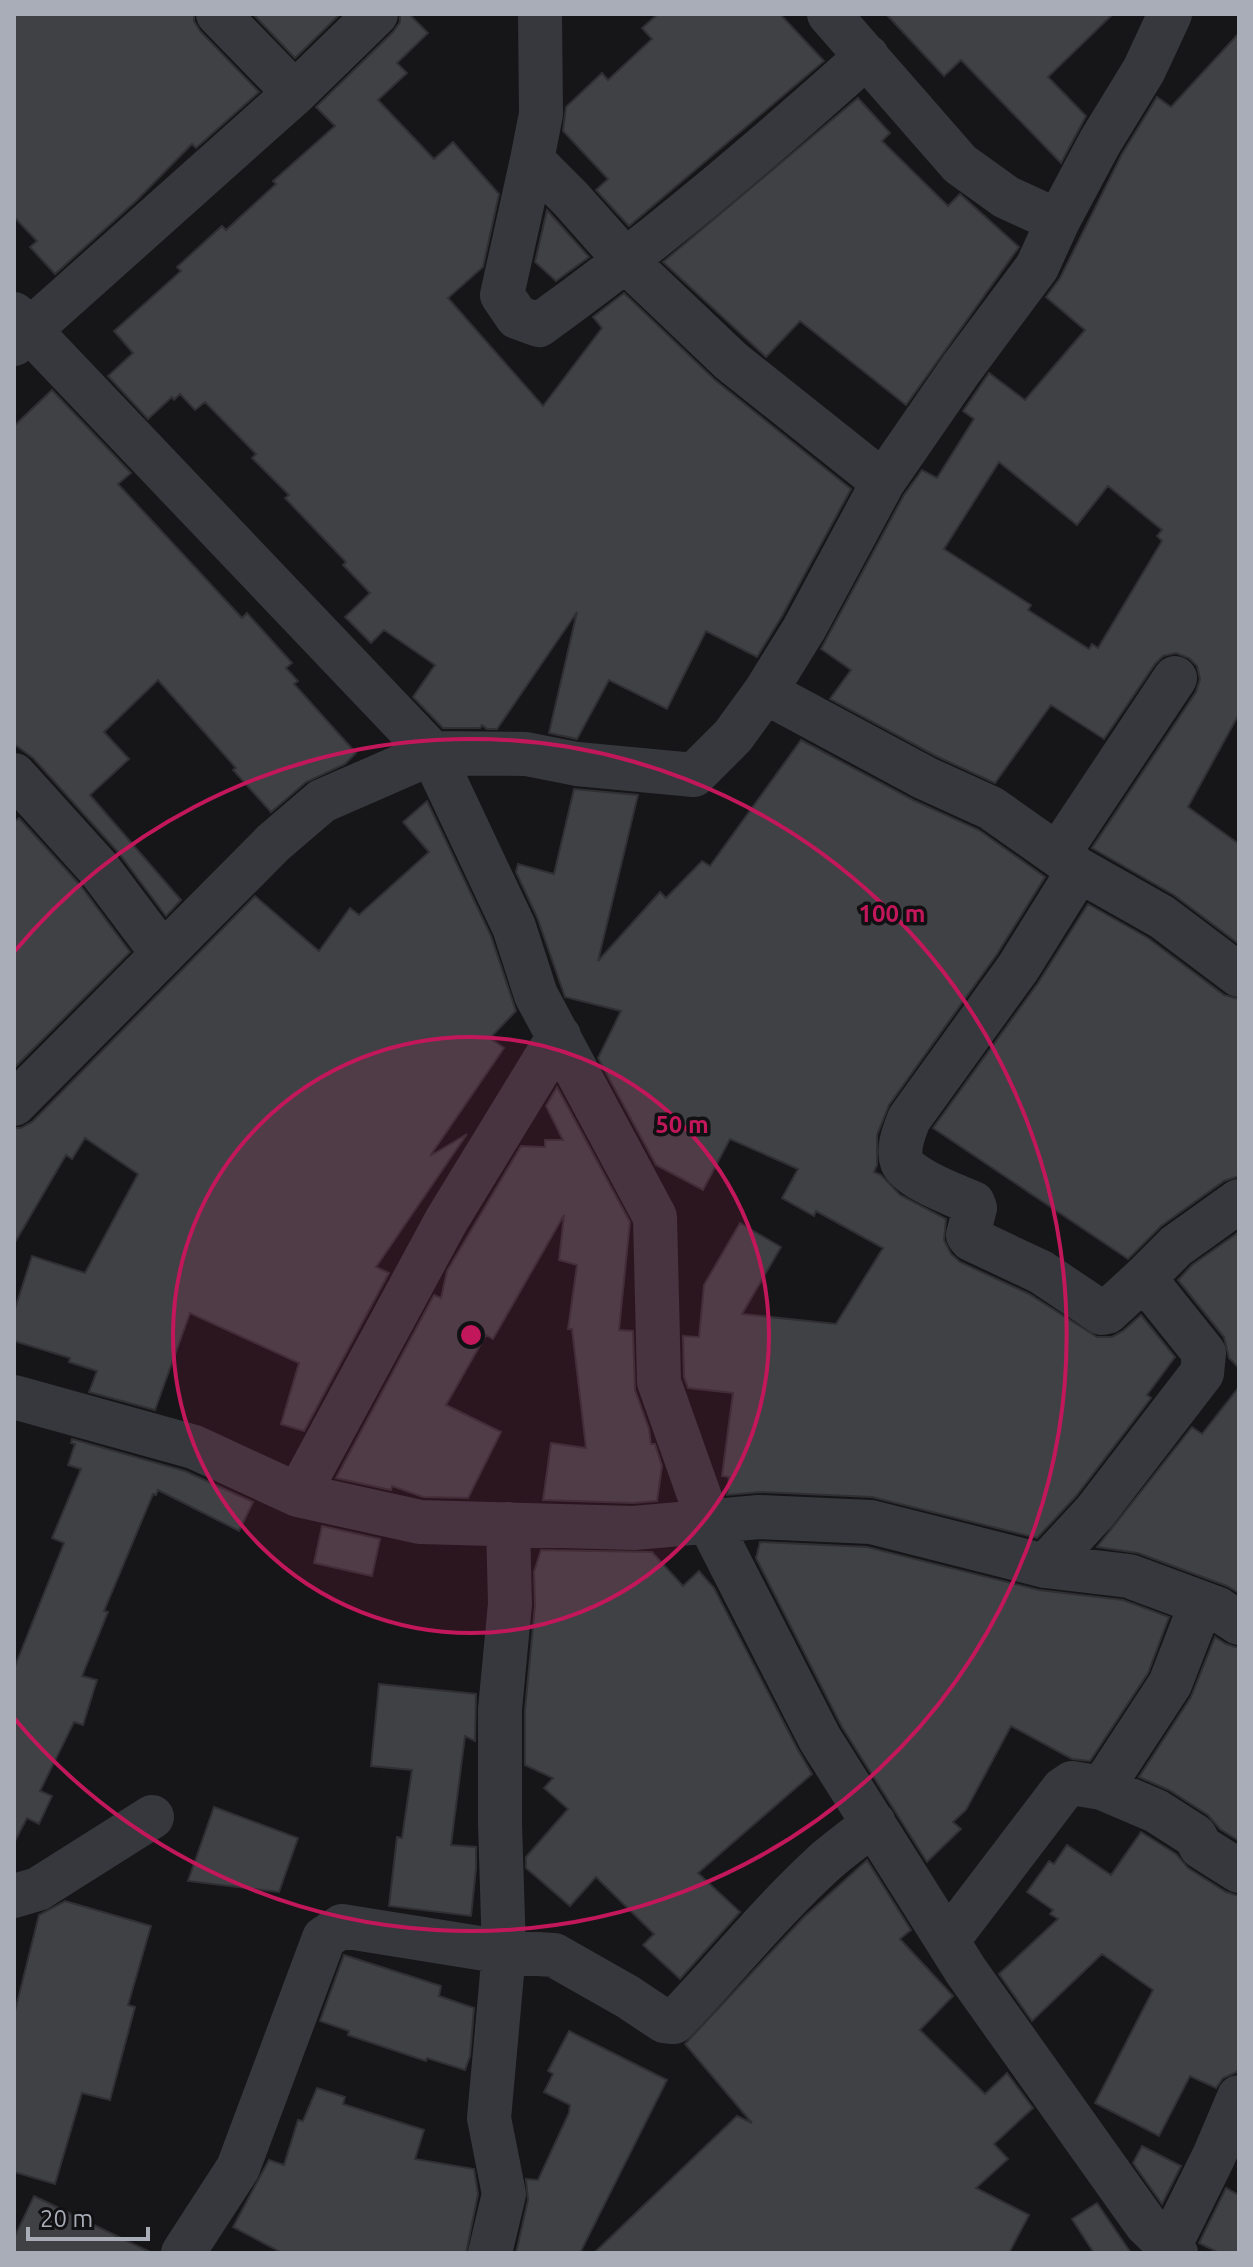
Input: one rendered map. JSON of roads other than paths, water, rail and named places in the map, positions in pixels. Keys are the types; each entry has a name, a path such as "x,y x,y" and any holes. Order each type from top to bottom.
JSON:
{"street":[{"path":"218,14 295,93"},
{"path":"376,14 295,93 19,330 432,753 514,927 536,995 655,1217 659,1382 708,1520 820,1739 966,1971 1146,2224 1169,2251 1239,2097"},
{"path":"540,14 541,114 502,295 517,317 539,325 627,262 755,157 867,56"},
{"path":"829,14 960,164 1006,197 1058,221"},
{"path":"14,1104 273,843 322,801 432,753 526,754 577,764 694,775 733,736 765,692 804,629 883,482 1037,267 1100,142 1144,70 1170,14"},
{"path":"532,160 627,262 731,361 883,482"},
{"path":"1175,678 1068,862 1018,968 909,1119 901,1143 901,1160 907,1172 973,1203 975,1208 968,1235 971,1239 1041,1272 1102,1313 1107,1312 1176,1246 1239,1201"},
{"path":"765,692 925,778 991,808 1068,862 1162,917 1239,975"},
{"path":"14,775 99,869 163,954"},
{"path":"298,1495 446,1221 559,1036"},
{"path":"1045,1566 1095,1512 1202,1373 1204,1353 1144,1278"},
{"path":"14,1397 194,1447 298,1495 420,1522 634,1528 759,1517 871,1522 1045,1566 1129,1576 1224,1604 1102,1788"},
{"path":"490,2253 504,2194 489,2118 504,1952 500,1709 510,1604 508,1524"},
{"path":"948,1940 1063,1789 1072,1783 1102,1788 1156,1811 1195,1836 1201,1847 1239,1871"},
{"path":"14,1896 38,1889 152,1817"},
{"path":"183,2253 238,2168 324,1938 342,1926 504,1952 554,1955 664,2021 674,2022 826,1861 874,1823"}]}
